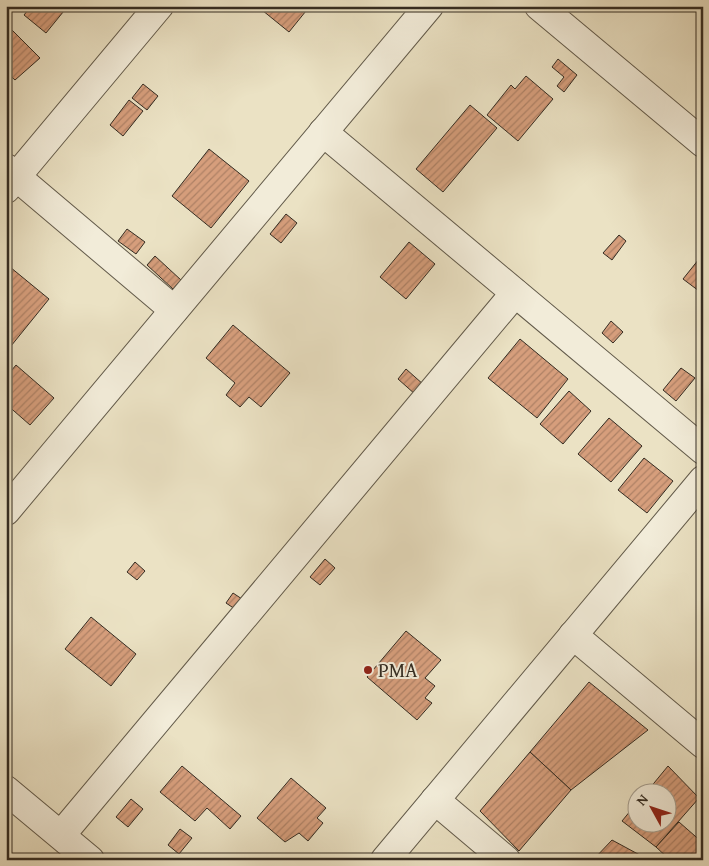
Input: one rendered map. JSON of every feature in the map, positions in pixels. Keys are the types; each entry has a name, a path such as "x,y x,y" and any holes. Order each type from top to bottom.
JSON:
{"street":[{"path":"159,6 10,178 174,310"},
{"path":"6,511 429,6"},
{"path":"539,6 703,143"},
{"path":"323,132 703,450"},
{"path":"61,835 515,293"},
{"path":"385,860 703,480"},
{"path":"573,635 703,744"},
{"path":"6,790 90,860"},
{"path":"435,800 506,860"}],"building":[{"path":"31,6 68,6 46,33 24,15"},
{"path":"257,6 310,6 289,32"},
{"path":"8,26 40,58 15,80 6,72 6,28"},
{"path":"558,59 577,75 564,92 557,86 564,77 552,67"},
{"path":"526,76 553,99 518,141 487,115 511,85 515,89"},
{"path":"143,84 158,96 147,110 132,98"},
{"path":"129,100 143,111 123,136 110,125"},
{"path":"470,105 497,128 443,192 416,169"},
{"path":"209,149 249,181 211,228 172,196"},
{"path":"286,214 297,223 281,243 270,234"},
{"path":"127,229 145,242 136,254 118,241"},
{"path":"619,235 626,241 612,260 603,253"},
{"path":"409,242 435,264 406,299 380,277"},
{"path":"703,254 703,294 683,279"},
{"path":"155,256 181,280 173,289 147,265"},
{"path":"10,267 49,299 11,346 6,342 6,271"},
{"path":"611,321 623,332 613,343 602,333"},
{"path":"233,325 290,373 261,407 249,397 240,407 226,395 235,383 206,358"},
{"path":"520,339 568,379 537,418 488,378"},
{"path":"16,365 54,398 30,425 6,404 6,377"},
{"path":"681,368 695,378 676,401 663,390"},
{"path":"406,369 424,385 416,395 398,379"},
{"path":"569,391 591,411 563,444 540,424"},
{"path":"609,418 642,446 611,482 578,454"},
{"path":"644,458 673,481 647,513 618,490"},
{"path":"325,559 335,568 320,585 310,577"},
{"path":"135,562 145,571 137,580 127,572"},
{"path":"233,593 242,599 235,609 226,603"},
{"path":"91,617 136,654 111,686 65,649"},
{"path":"406,631 441,660 425,678 435,686 425,698 432,703 417,720 367,677"},
{"path":"589,682 648,730 571,790 530,752"},
{"path":"530,752 571,790 519,851 480,811"},
{"path":"182,766 241,816 230,829 207,808 195,821 160,792"},
{"path":"668,766 699,798 676,824 676,784 653,784"},
{"path":"291,778 326,808 317,818 323,823 308,841 299,833 285,842 257,818"},
{"path":"131,799 143,809 128,827 116,817"},
{"path":"626,816 626,824 622,821"},
{"path":"679,822 703,843 703,852 696,860 670,860 656,847 668,834 676,834 676,825"},
{"path":"180,829 192,838 179,854 168,845"},
{"path":"639,834 667,834 656,847"},
{"path":"612,840 649,860 593,860"}],"place":[{"name":"PMA","path":"368,670"}]}
